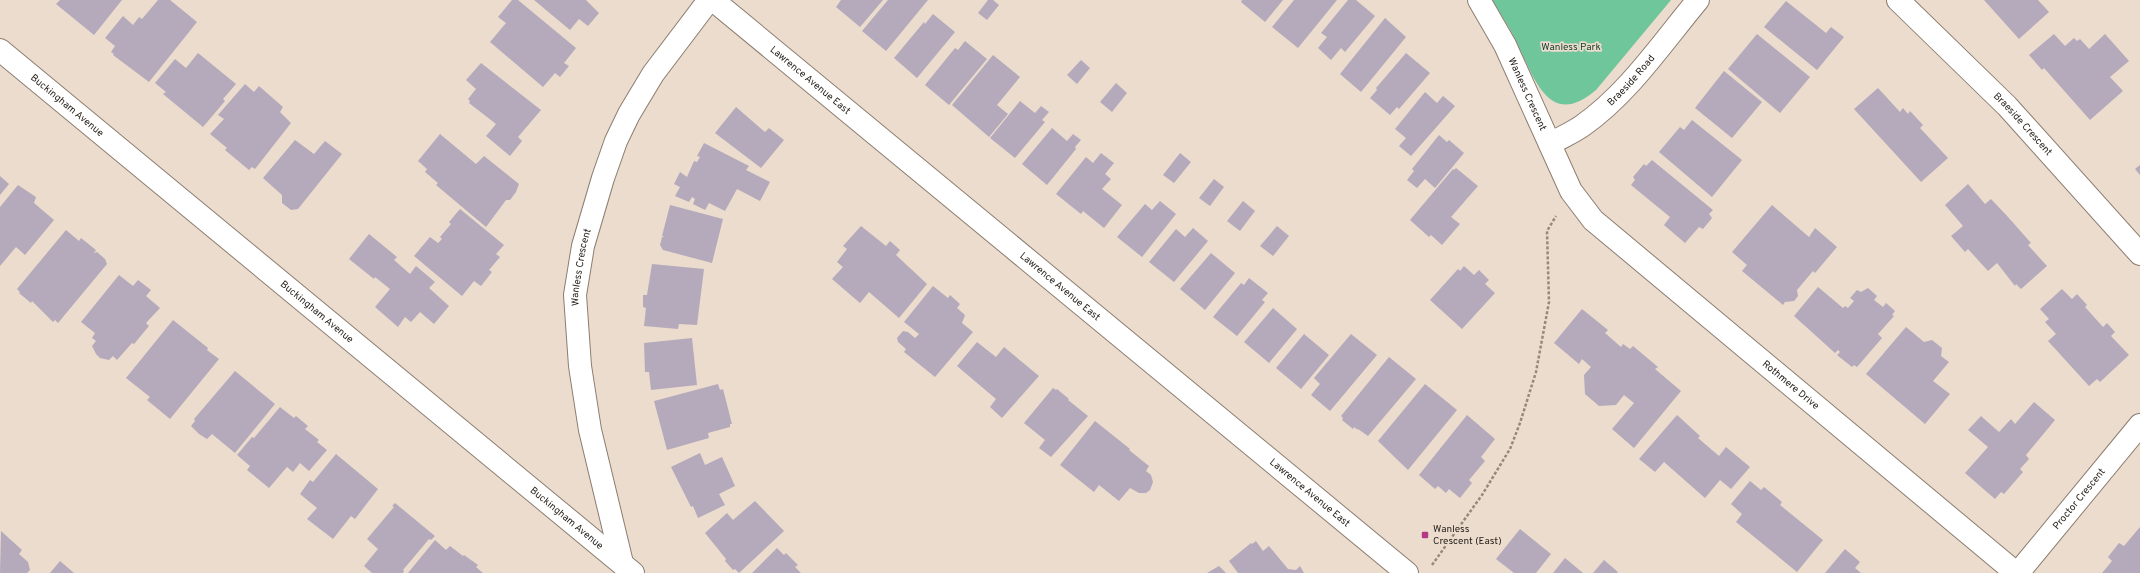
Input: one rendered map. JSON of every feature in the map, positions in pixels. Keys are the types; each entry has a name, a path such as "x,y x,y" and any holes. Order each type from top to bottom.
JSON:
{"street":[{"name":"Wanless Crescent","path":"628,568 590,430 580,366 575,296 583,246 603,178 616,141 629,114 653,74 709,0"},
{"name":"Lawrence Avenue East","path":"713,0 1407,573"},
{"name":"Wanless Crescent","path":"1478,0 1505,45 1571,191"},
{"name":"Braeside Road","path":"1550,144 1582,126 1609,103 1637,73 1698,0"},
{"name":"Braeside Crescent","path":"1898,0 2007,106 2140,254"},
{"name":"Buckingham Avenue","path":"0,50 628,568"},
{"name":"Rothmere Drive","path":"1571,191 1593,220 1616,240 2017,573"},
{"name":"Proctor Crescent","path":"2017,573 2140,425"}],"path":[{"path":"1431,567 1486,488 1510,449 1520,423 1536,372 1548,302 1547,232 1571,191"}],"green space":[{"name":"Wanless Park","path":"1492,0 1671,0 1596,90 1580,101 1567,104 1555,102 1546,95 1538,84 1530,72 1512,34"}],"building":[{"path":"60,0 122,0 94,35 56,4"},
{"path":"158,0 170,0 197,22 149,82 113,55 114,54 111,52 115,46 105,38 123,16 133,25 139,17 142,19"},
{"path":"512,0 518,0 576,48 564,63 569,66 560,77 555,73 543,87 490,42 506,23 498,17"},
{"path":"534,0 586,0 599,13 588,26 579,19 570,30"},
{"path":"841,0 883,0 860,27 836,7"},
{"path":"888,0 928,0 886,51 862,31"},
{"path":"988,0 993,0 999,5 987,20 978,13"},
{"path":"1242,0 1283,0 1265,22 1241,2"},
{"path":"1294,0 1337,0 1298,48 1272,27"},
{"path":"1348,0 1356,0 1375,16 1345,52 1341,48 1331,60 1318,48 1327,37 1321,33"},
{"path":"1984,0 2038,0 2049,12 2019,39"},
{"path":"1786,1 1826,33 1831,27 1844,37 1817,70 1764,27"},
{"path":"933,14 955,32 917,78 894,58 924,22 925,24"},
{"path":"1385,18 1406,37 1361,92 1340,74"},
{"path":"1757,34 1810,77 1780,113 1728,69"},
{"path":"2054,34 2065,46 2074,38 2077,41 2080,39 2089,49 2105,34 2129,61 2110,77 2123,91 2090,120 2044,68 2042,70 2029,55"},
{"path":"965,41 987,59 949,105 925,85 955,48 958,50"},
{"path":"198,53 236,84 223,99 225,101 203,127 163,94 166,92 155,83 175,59 186,68"},
{"path":"1406,53 1430,73 1399,109 1397,107 1390,115 1370,98 1377,90 1376,88"},
{"path":"993,55 1020,77 997,105 1008,114 989,137 952,105"},
{"path":"1081,60 1090,68 1077,84 1067,75"},
{"path":"481,63 541,110 518,137 522,141 510,156 486,136 496,124 469,103 470,101 468,99 476,89 466,80"},
{"path":"1724,71 1762,102 1732,138 1695,108"},
{"path":"1116,83 1127,93 1112,112 1100,102"},
{"path":"245,84 254,92 259,86 283,107 280,112 291,123 255,169 252,167 249,170 225,150 227,148 210,134 224,119 218,115"},
{"path":"1878,88 1900,112 1903,108 1908,114 1910,111 1923,125 1920,128 1948,158 1921,182 1854,109"},
{"path":"1425,92 1437,103 1443,96 1455,106 1411,156 1399,146 1406,138 1395,129"},
{"path":"1020,101 1035,113 1041,106 1049,112 1042,120 1045,122 1015,158 990,138"},
{"path":"736,107 765,132 769,128 784,140 761,168 715,133"},
{"path":"1692,120 1742,160 1712,197 1659,152 1680,127 1684,130"},
{"path":"1052,128 1067,141 1073,134 1081,140 1075,147 1076,149 1047,185 1022,164"},
{"path":"440,134 476,164 484,156 519,184 516,192 510,200 506,200 486,227 436,185 438,183 425,172 427,169 418,161"},
{"path":"1439,135 1447,142 1449,140 1464,153 1435,188 1425,179 1417,188 1407,180 1414,171 1412,169"},
{"path":"295,140 314,154 325,141 342,154 298,209 291,210 282,203 282,195 263,178"},
{"path":"704,143 749,166 746,170 770,182 760,201 737,189 725,211 709,203 705,210 693,204 695,199 692,197 689,202 675,196 680,187 674,184 680,172 687,177 694,161 697,162 700,157 697,156"},
{"path":"1101,153 1114,163 1105,174 1111,179 1102,189 1122,205 1104,228 1083,211 1081,214 1056,194 1086,157 1093,163"},
{"path":"1180,153 1191,162 1174,183 1163,175"},
{"path":"1652,160 1713,210 1709,214 1712,218 1703,229 1699,227 1685,243 1664,225 1670,217 1631,185 1635,180 1633,177 1644,164 1646,166"},
{"path":"2140,165 2140,175 2135,169"},
{"path":"1456,168 1478,186 1451,217 1460,224 1442,245 1431,235 1429,237 1410,220 1453,169 1454,170"},
{"path":"0,176 9,184 0,195"},
{"path":"1214,179 1224,187 1210,206 1199,198"},
{"path":"1968,184 1985,204 1991,199 2031,243 2028,245 2047,266 2021,289 2016,284 2015,286 1997,263 1988,271 1968,249 1965,252 1951,236 1963,226 1945,205"},
{"path":"18,185 36,197 34,203 54,220 25,255 16,247 0,266 0,207"},
{"path":"1160,201 1176,214 1142,257 1117,237 1145,204 1152,210"},
{"path":"1243,201 1255,211 1240,231 1227,221"},
{"path":"670,205 723,219 712,263 663,250 660,245 662,237 665,236 662,236"},
{"path":"1772,205 1809,237 1815,228 1837,247 1815,273 1813,271 1797,290 1798,296 1794,301 1785,302 1783,305 1742,271 1747,265 1732,252"},
{"path":"460,209 504,245 496,254 500,257 489,270 492,272 481,286 474,281 462,296 414,256 430,237 438,243 442,239 440,237 451,224 449,222"},
{"path":"861,226 886,246 890,241 900,250 896,255 927,284 899,318 869,292 860,303 832,279 843,267 837,262 847,249 843,246"},
{"path":"1277,226 1289,236 1273,256 1260,246"},
{"path":"1193,228 1208,241 1174,282 1149,262 1176,229 1185,237"},
{"path":"66,230 79,241 81,238 96,250 94,253 97,252 105,259 107,264 58,323 55,320 53,322 32,301 31,303 19,293 20,292 17,289"},
{"path":"369,234 397,257 394,260 410,274 416,266 435,282 429,288 449,306 434,324 420,312 411,322 405,317 398,327 375,307 390,289 375,277 374,279 349,259"},
{"path":"1211,253 1235,273 1205,310 1180,289"},
{"path":"652,264 704,269 697,325 679,324 678,329 644,326 646,308 643,307 643,295 647,295"},
{"path":"1464,266 1474,275 1479,270 1489,280 1485,284 1495,293 1462,329 1430,300 1458,269 1460,271"},
{"path":"119,275 133,286 138,280 151,290 146,296 160,308 146,323 149,326 134,344 132,343 117,360 113,356 109,360 100,358 96,354 92,346 96,341 92,338 95,333 81,322"},
{"path":"1249,278 1268,293 1262,300 1265,302 1237,336 1213,317 1241,283 1244,285"},
{"path":"933,286 948,298 950,295 960,304 957,308 965,315 962,323 973,332 935,377 904,352 906,349 898,342 897,338 903,331 908,332 915,338 919,334 904,322"},
{"path":"1818,287 1843,308 1845,306 1848,308 1854,301 1850,298 1857,290 1861,292 1868,288 1877,296 1874,300 1883,307 1886,303 1895,311 1892,315 1894,316 1878,334 1882,338 1857,367 1854,365 1852,367 1837,355 1840,352 1838,350 1835,353 1794,316"},
{"path":"2062,289 2072,299 2077,294 2087,305 2085,307 2103,327 2107,323 2115,332 2111,336 2129,355 2100,382 2097,379 2089,386 2048,341 2056,334 2045,322 2049,319 2040,309"},
{"path":"1273,308 1297,329 1269,363 1244,342"},
{"path":"1582,309 1608,330 1605,333 1621,347 1623,344 1630,349 1633,346 1658,367 1655,369 1681,391 1634,448 1612,429 1634,403 1624,395 1616,405 1599,406 1585,394 1584,375 1591,367 1582,359 1579,364 1554,343"},
{"path":"173,320 208,348 207,350 219,359 170,419 147,400 150,397 126,378"},
{"path":"1906,327 1924,342 1932,340 1942,348 1941,356 1949,362 1933,381 1950,394 1925,424 1866,374"},
{"path":"1304,334 1329,355 1301,389 1276,368"},
{"path":"1351,334 1377,355 1330,411 1311,395 1320,384 1314,378"},
{"path":"692,338 697,385 651,390 649,372 645,372 644,343"},
{"path":"977,342 996,357 1004,347 1039,376 1002,418 990,407 996,399 957,366"},
{"path":"1389,357 1416,379 1368,436 1354,427 1353,429 1342,420 1343,418 1341,416"},
{"path":"235,371 275,404 235,453 212,434 207,439 191,426 195,421 194,419"},
{"path":"718,384 720,390 723,389 732,424 730,424 730,427 708,433 709,438 667,450 654,401"},
{"path":"1425,384 1457,410 1408,470 1378,441"},
{"path":"1053,388 1056,390 1057,389 1088,416 1051,457 1039,448 1045,440 1024,423"},
{"path":"2034,402 2055,420 2026,455 2029,459 2020,469 2023,472 2004,494 2001,492 1995,499 1965,473 1988,447 1968,430 1981,416 1999,432 2011,419 2015,424"},
{"path":"280,407 294,418 296,416 308,426 305,429 319,440 317,442 327,450 309,471 300,463 293,472 287,467 269,488 247,470 250,466 237,455 252,437 254,438"},
{"path":"1467,415 1495,439 1481,457 1485,461 1469,480 1472,483 1460,498 1449,489 1446,493 1438,486 1435,489 1419,475"},
{"path":"1677,415 1700,436 1698,438 1719,456 1726,447 1750,467 1731,489 1720,480 1705,498 1664,462 1655,472 1639,459"},
{"path":"1095,421 1149,466 1146,471 1151,475 1153,482 1150,490 1146,493 1139,493 1130,488 1119,501 1099,485 1094,492 1060,465"},
{"path":"700,453 705,465 722,457 735,486 719,494 725,505 698,518 671,467"},
{"path":"336,454 378,489 355,519 351,516 333,539 307,519 317,508 300,494 310,480 313,482"},
{"path":"1750,481 1761,490 1764,487 1782,502 1780,505 1823,540 1797,572 1736,522 1742,514 1731,504"},
{"path":"755,501 784,531 739,573 735,569 733,570 725,561 726,559 705,533 727,513 733,520"},
{"path":"395,503 435,536 431,540 429,539 403,570 403,573 372,573 364,566 378,549 367,539 394,507 392,506"},
{"path":"2140,527 2140,573 2102,573 2112,561 2108,557 2119,543 2124,546"},
{"path":"1520,529 1551,554 1536,573 1514,573 1496,559"},
{"path":"1,531 22,550 19,554 28,562 30,570 27,573 0,573"},
{"path":"435,540 446,550 450,546 463,556 464,555 478,565 476,567 483,573 408,573"},
{"path":"1256,541 1263,551 1269,546 1288,569 1296,570 1300,566 1304,573 1238,573 1229,561 1251,543 1252,544"},
{"path":"777,548 784,555 786,553 798,565 795,567 801,573 752,573"},
{"path":"1845,549 1860,562 1855,568 1861,573 1825,573"},
{"path":"1565,558 1583,573 1553,573"},
{"path":"1604,560 1618,572 1593,573"},
{"path":"60,561 74,573 50,573"},
{"path":"1219,566 1226,573 1207,573"}],"place":[{"name":"Wanless Crescent (East)","path":"1425,535"}]}
